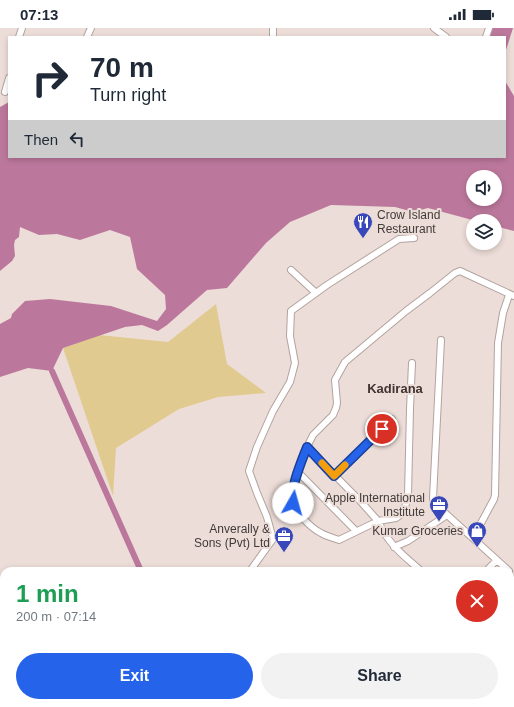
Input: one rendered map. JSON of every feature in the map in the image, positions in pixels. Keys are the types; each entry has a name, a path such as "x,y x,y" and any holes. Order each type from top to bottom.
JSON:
{"street":[{"path":"436,29 445,36"},
{"path":"5,92 8,82"},
{"path":"253,567 273,538 267,517 249,471 257,447 273,411 290,382 294,369 295,363 290,336 291,311 399,239 414,238"},
{"path":"291,270 316,293"},
{"path":"412,363 408,495 404,512 396,518 378,521 339,540 321,533 311,526 300,514 291,498 298,472 313,435 333,415 336,408 335,380 345,362 406,311 455,273 460,271 512,296 503,313 498,344 495,495 494,500 473,538"},
{"path":"441,340 433,498 434,503 504,567"},
{"path":"334,476 392,419"},
{"path":"307,447 378,521 384,534 394,547 416,567"},
{"path":"298,472 356,531"},
{"path":"394,547 408,541 447,515"},
{"path":"490,567 497,560"}],"shaded area":[{"path":"489,28 513,28 506,50 506,36 485,36"},
{"path":"506,83 514,96 514,231 502,228 502,214 466,214 466,218 428,208 413,212 395,207 331,205 290,222 266,243 227,288 207,290 158,331 142,325 125,327 63,348 52,371 28,368 0,377 0,324 11,318 12,314 25,301 50,299 111,306 157,321 166,309 165,295 137,269 130,237 110,230 80,240 57,234 39,235 20,227 19,237 15,240 14,245 15,256 12,261 0,271 0,107 8,103 8,158 506,158"},
{"path":"216,304 227,364 266,393 218,397 179,409 116,448 113,496 63,348 99,335 168,342"}],"waterway":[{"path":"52,371 139,567"}],"slow traffic":[{"path":"322,463 334,476 345,465"}],"place":[{"name":"Crow Island Restaurant","path":"363,239"},
{"name":"Apple International Institute","path":"439,522"},
{"name":"Kumar Groceries","path":"477,548"},
{"name":"Anverally & Sons (Pvt) Ltd","path":"284,553"}],"district":[{"name":"Kadirana","path":"395,388"}],"route":[{"path":"293,503 291,498 307,447 334,476 382,429"}]}
